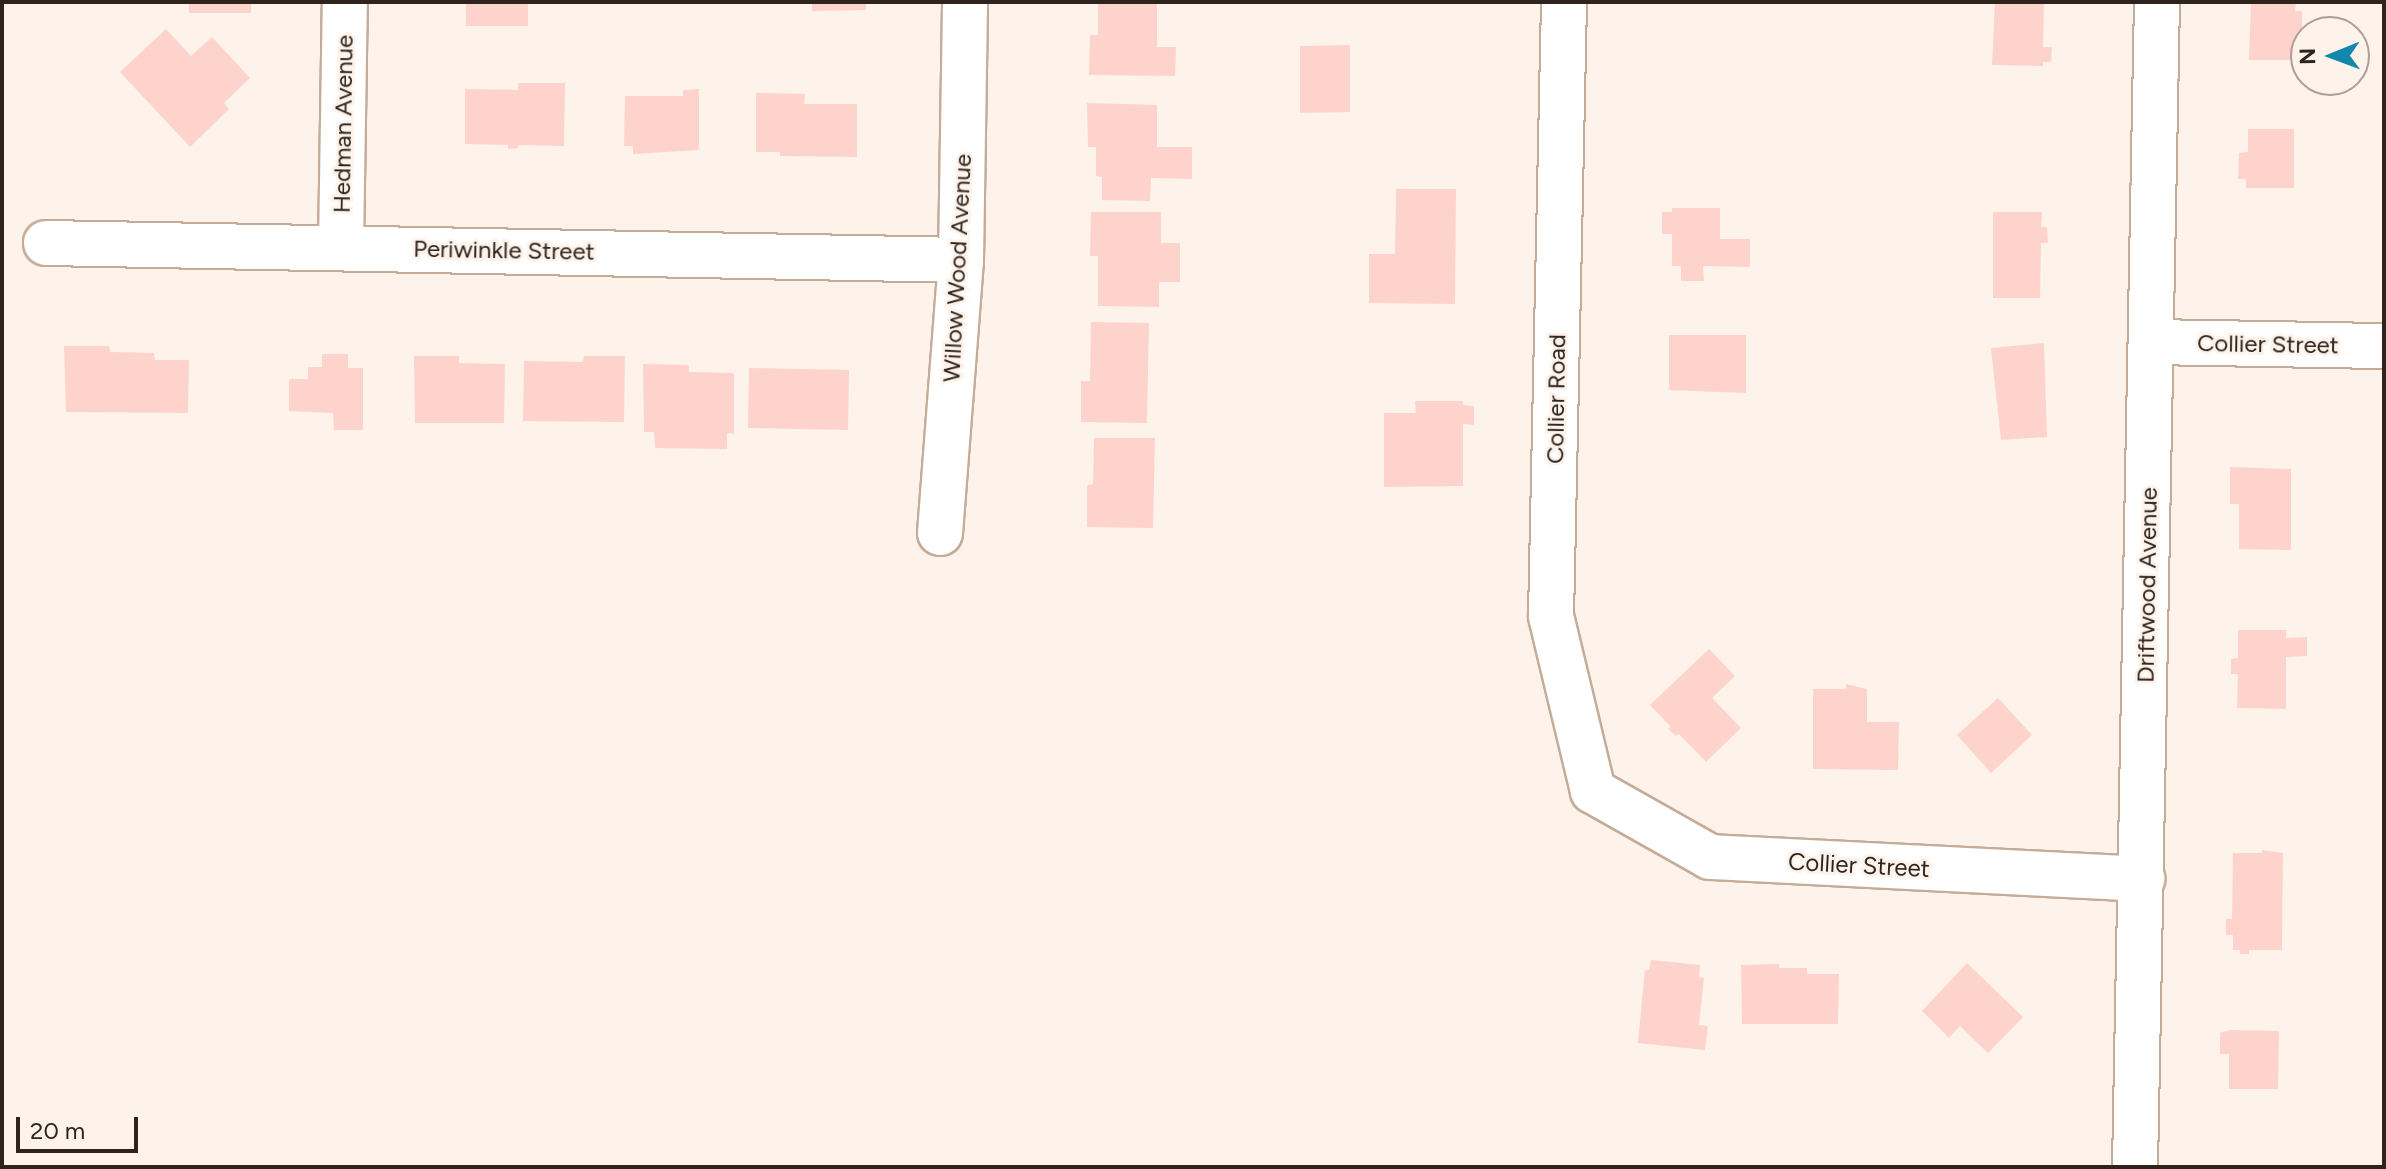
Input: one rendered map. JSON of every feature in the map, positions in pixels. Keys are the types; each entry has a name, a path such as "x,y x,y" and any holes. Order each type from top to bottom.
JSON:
{"street":[{"name":"Hedman Avenue","path":"341,246 345,2"},
{"name":"Willow Wood Avenue","path":"940,533 961,260 965,2"},
{"name":"Collier Road","path":"1564,2 1551,616 1593,791"},
{"name":"Driftwood Avenue","path":"2135,1167 2157,2"},
{"name":"Periwinkle Street","path":"46,243 341,246 961,260"},
{"name":"Collier Street","path":"2151,342 2384,346"},
{"name":"Collier Street","path":"1593,791 1710,857 2142,879"}],"building":[{"path":"189,2 251,2 251,13 189,13"},
{"path":"466,2 528,2 528,26 466,26"},
{"path":"812,2 866,2 866,10 812,11"},
{"path":"1098,2 1157,2 1157,47 1176,47 1175,76 1089,75 1090,35 1098,35"},
{"path":"1995,2 2044,2 2043,47 2052,47 2051,62 2043,62 2043,66 1992,65"},
{"path":"2251,2 2296,2 2295,11 2302,11 2302,16 2290,16 2290,60 2249,60"},
{"path":"166,29 191,56 212,37 250,78 224,103 229,109 190,147 120,72"},
{"path":"1350,45 1350,112 1300,113 1300,46"},
{"path":"518,83 565,83 564,146 518,145 518,148 508,149 508,145 465,144 465,89 518,90"},
{"path":"699,89 699,150 633,154 633,146 624,146 625,96 683,96 683,90"},
{"path":"756,93 805,94 804,104 857,104 857,157 780,156 780,152 756,152"},
{"path":"1087,103 1157,105 1157,147 1192,147 1192,179 1151,178 1150,201 1102,200 1102,177 1096,176 1096,147 1088,147"},
{"path":"2248,129 2294,129 2294,188 2246,188 2246,179 2238,179 2239,153 2248,152"},
{"path":"1396,189 1456,189 1455,304 1369,303 1369,254 1395,254"},
{"path":"1672,208 1720,208 1720,239 1750,239 1750,267 1703,266 1704,281 1681,281 1681,266 1672,266 1672,234 1662,234 1662,212 1672,212"},
{"path":"1091,212 1161,212 1161,243 1180,243 1180,282 1159,282 1159,307 1098,306 1098,256 1090,256"},
{"path":"1993,212 2042,212 2041,227 2047,227 2048,243 2041,243 2040,298 1993,298"},
{"path":"1091,322 1149,323 1147,423 1081,422 1081,381 1090,381"},
{"path":"1669,335 1746,335 1746,393 1669,390"},
{"path":"2044,343 2047,437 2001,440 1991,348"},
{"path":"64,346 109,346 110,352 154,353 155,360 189,360 188,413 66,412"},
{"path":"322,354 348,354 348,368 363,368 363,430 334,430 333,413 289,411 289,379 308,379 308,367 322,367"},
{"path":"414,356 459,356 459,363 505,364 504,423 415,423"},
{"path":"584,356 625,356 624,422 523,421 524,361 583,362"},
{"path":"643,364 689,365 689,372 734,373 734,434 727,433 727,449 655,448 654,432 644,432"},
{"path":"749,368 849,370 848,430 748,428"},
{"path":"1415,401 1463,401 1463,405 1474,406 1474,425 1463,424 1463,486 1384,487 1384,413 1416,413"},
{"path":"1094,438 1155,438 1153,528 1087,527 1087,485 1093,484"},
{"path":"2230,467 2291,469 2291,550 2239,549 2239,504 2230,504"},
{"path":"2238,630 2286,630 2286,638 2307,637 2307,656 2286,657 2286,709 2237,708 2238,674 2231,674 2231,659 2238,658"},
{"path":"1709,649 1735,676 1712,698 1741,728 1706,762 1679,734 1676,736 1668,729 1671,727 1650,705"},
{"path":"1846,684 1867,689 1867,722 1899,722 1898,770 1813,769 1813,689 1846,689"},
{"path":"1998,698 2032,735 1991,773 1957,735"},
{"path":"2262,850 2283,853 2282,950 2249,950 2249,954 2240,954 2240,950 2233,950 2233,935 2226,935 2226,919 2232,919 2233,853 2262,853"},
{"path":"1651,960 1700,965 1699,977 1704,978 1699,1025 1708,1026 1705,1050 1638,1043 1645,970 1649,970"},
{"path":"1967,963 2023,1017 1988,1053 1960,1026 1949,1038 1922,1011"},
{"path":"1779,964 1779,968 1807,968 1807,974 1839,974 1838,1024 1742,1024 1741,965"},
{"path":"2230,1030 2279,1031 2278,1089 2229,1089 2229,1054 2220,1054 2220,1033"}]}
